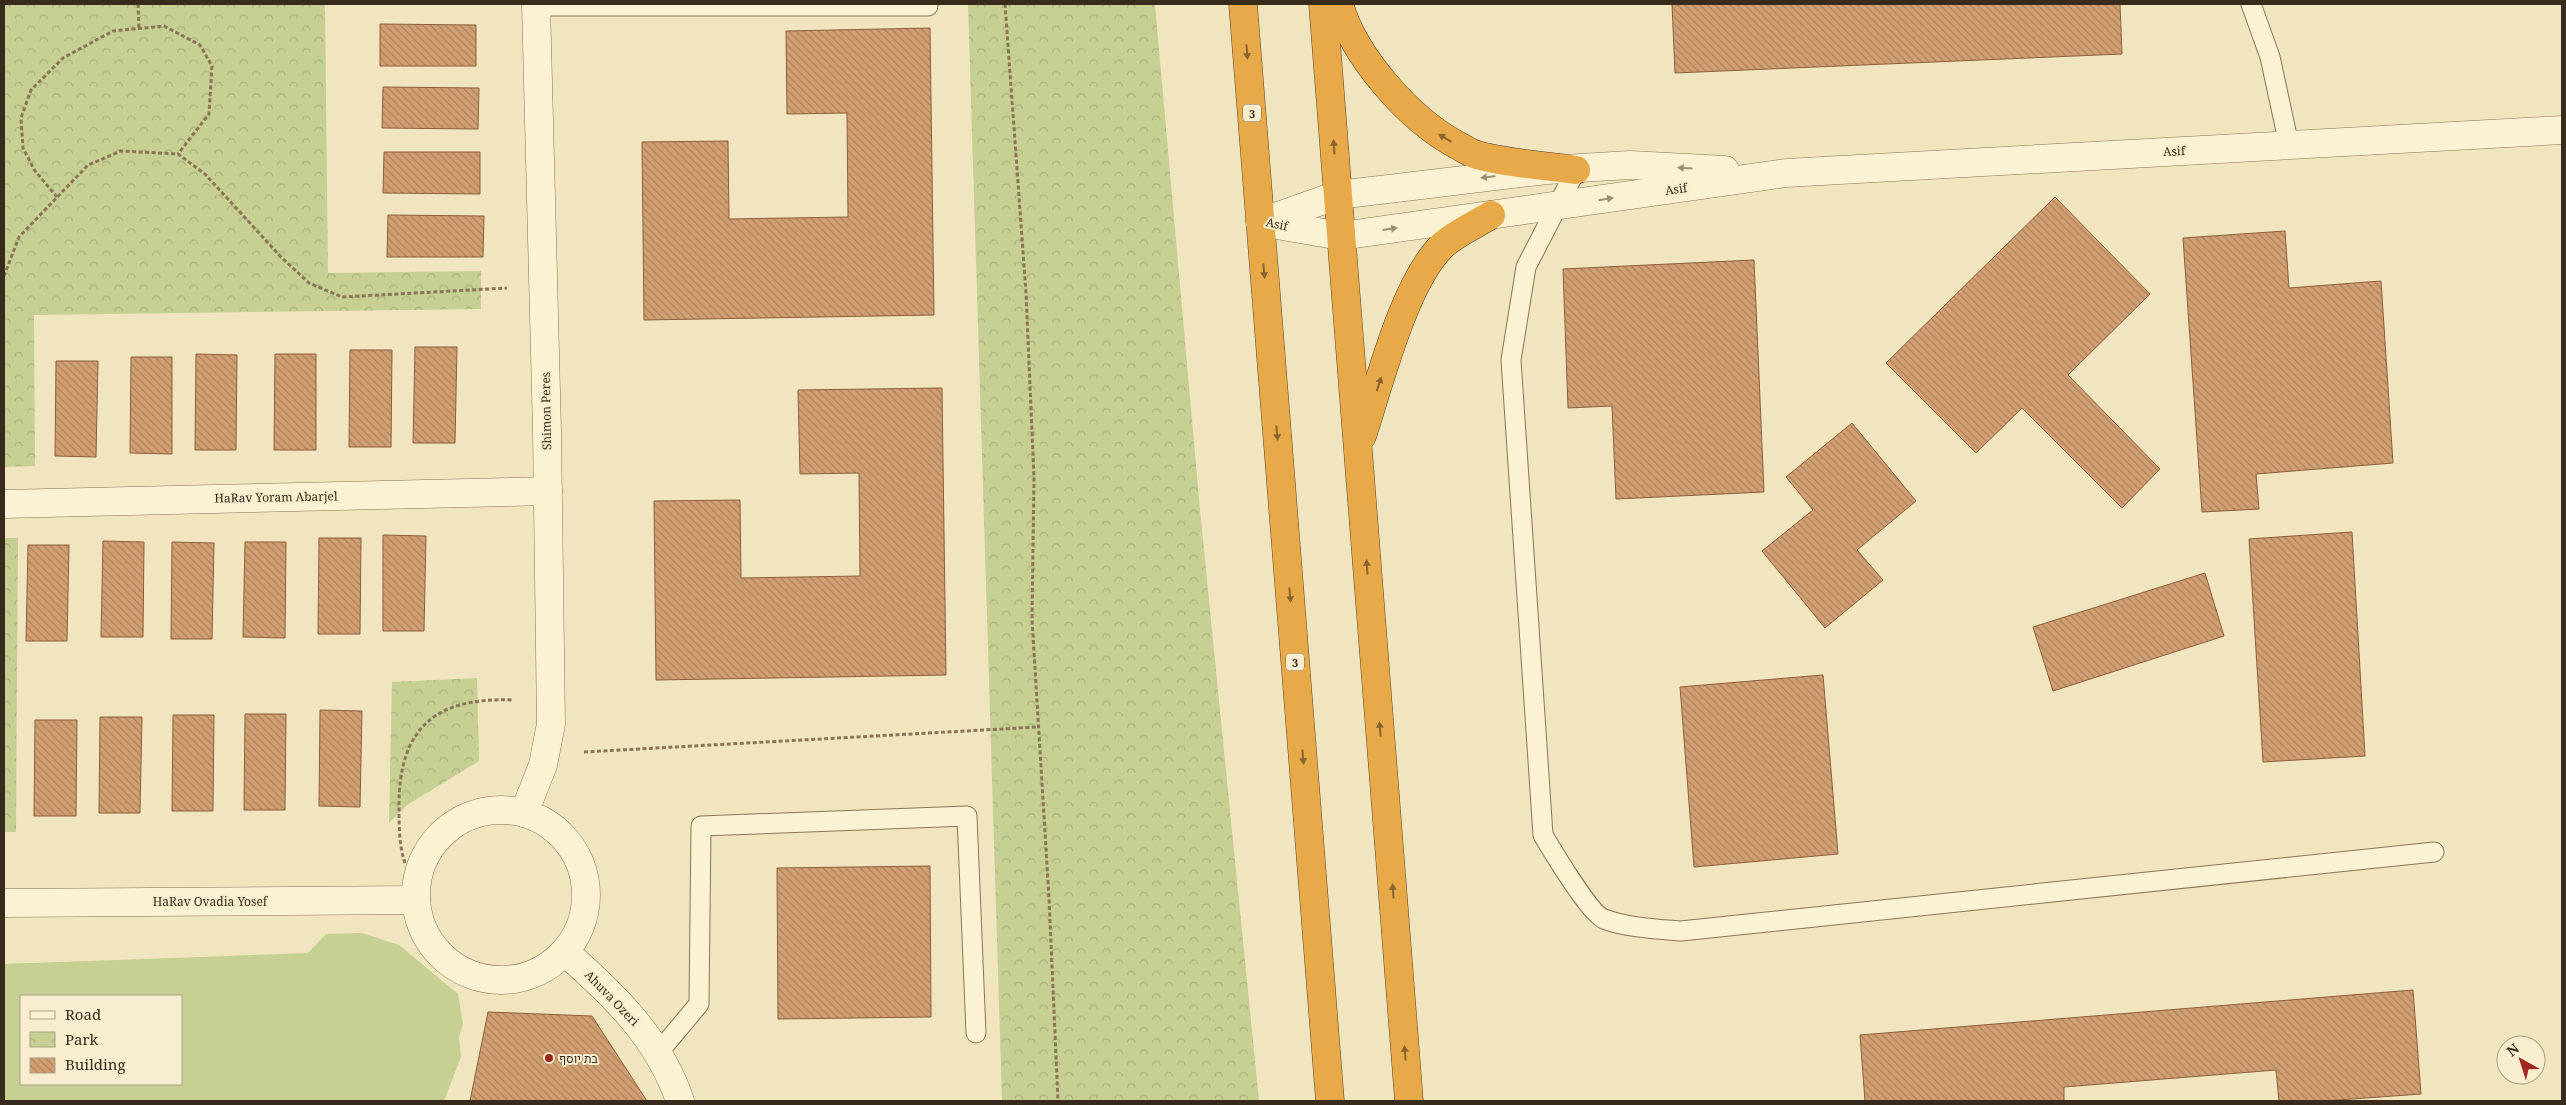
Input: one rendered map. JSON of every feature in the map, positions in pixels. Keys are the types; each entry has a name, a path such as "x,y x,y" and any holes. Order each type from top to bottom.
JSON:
{"highway":[{"name":"3","path":"1243,4 1330,1101"},
{"path":"1323,4 1409,1101"},
{"path":"1339,4 1342,17 1374,72 1410,111 1441,136 1476,155 1576,170"},
{"path":"1358,447 1402,314 1427,264 1442,245 1491,215"}],"street":[{"name":"Shimon Peres","path":"524,813 537,785 546,754 551,724 548,491 536,5"},
{"name":"Asif","path":"1260,222 1342,236 1786,173 2562,130"},
{"name":"Asif","path":"1260,222 1338,196 1547,170 1576,170 1630,165 1786,173"},
{"name":"HaRav Yoram Abarjel","path":"4,504 548,491"},
{"path":"497,810 524,813 548,823 559,832 576,853 582,864 587,891 584,917 565,952 544,969 506,980 480,978 455,967 435,949 422,925 416,900 419,873 438,838 459,821 484,812 497,810"},
{"name":"HaRav Ovadia Yosef","path":"4,903 416,900"},
{"name":"Ahuva Ozeri","path":"565,952 621,1003 658,1053 680,1101"}],"lane":[{"path":"2251,4 2270,57 2289,145"},
{"path":"536,5 928,6"},
{"path":"1576,170 1526,267 1511,360 1543,834 1567,875 1602,919 1644,928 1681,931 2434,852"},
{"path":"658,1053 699,1004 701,826 967,816 976,1033"}],"path":[{"path":"138,4 138,29"},
{"path":"1005,4 1026,293 1034,478 1032,619 1050,898 1058,1101"},
{"path":"57,197 35,171 23,148 21,118 31,90 64,58 113,32 164,26 200,45 212,66 209,114 178,154"},
{"path":"4,276 20,237 57,197 88,165 121,151 178,154 205,174 281,257 309,283 342,297 543,286"},
{"path":"416,900 403,858 399,822 399,790 403,763 412,739 427,721 448,708 476,700 551,703"},
{"path":"546,754 1038,727"}],"green space":[{"path":"4,4 325,4 328,273 481,271 481,309 34,315 35,466 4,467"},
{"path":"968,4 1155,4 1200,510 1259,1101 1002,1101"},
{"path":"4,538 18,538 16,832 4,832"},
{"path":"477,678 479,761 407,805 389,823 392,682"},
{"path":"362,933 399,945 458,994 463,1024 459,1037 461,1057 444,1101 4,1101 4,964 308,953 326,934"}],"building":[{"path":"1672,4 2120,4 2122,54 1675,73"},
{"path":"380,24 476,25 476,66 380,66"},
{"path":"930,28 934,315 644,320 642,142 728,141 729,219 848,217 847,113 787,114 786,31"},
{"path":"383,87 479,88 478,129 382,128"},
{"path":"384,152 480,152 480,194 383,193"},
{"path":"2055,197 2150,294 2068,375 2160,469 2122,508 2022,408 1976,453 1886,363"},
{"path":"388,215 484,216 483,257 387,257"},
{"path":"2285,231 2289,288 2381,281 2393,463 2256,474 2259,509 2202,512 2183,238"},
{"path":"1754,260 1764,492 1616,499 1612,406 1568,408 1563,269"},
{"path":"415,347 457,347 455,443 413,443"},
{"path":"350,350 392,350 391,447 349,447"},
{"path":"196,354 237,355 236,450 195,450"},
{"path":"275,354 316,354 316,450 274,450"},
{"path":"131,357 172,357 172,454 130,453"},
{"path":"56,361 98,361 96,457 55,456"},
{"path":"942,388 946,675 656,680 654,501 740,500 741,578 860,576 859,473 800,474 798,390"},
{"path":"1852,423 1916,501 1857,550 1883,580 1825,628 1762,551 1813,510 1786,477"},
{"path":"2352,532 2365,756 2263,762 2249,539"},
{"path":"383,535 426,536 424,631 383,631"},
{"path":"319,538 361,538 360,634 318,634"},
{"path":"103,541 144,542 143,637 101,637"},
{"path":"172,542 214,543 212,639 171,639"},
{"path":"245,542 286,542 285,638 243,637"},
{"path":"28,545 69,545 67,641 26,641"},
{"path":"2205,573 2224,636 2053,691 2033,627"},
{"path":"1823,675 1838,854 1694,867 1680,687"},
{"path":"320,710 362,711 360,807 319,806"},
{"path":"245,714 286,714 285,810 244,810"},
{"path":"173,715 214,715 213,811 172,811"},
{"path":"100,717 142,717 140,813 99,813"},
{"path":"35,720 77,720 76,816 34,816"},
{"path":"930,866 931,1017 778,1019 777,868"},
{"path":"2413,990 2421,1094 2324,1101 2279,1101 2276,1070 2064,1087 2064,1101 1865,1101 1860,1035"},
{"name":"בת יוסף","path":"488,1012 592,1016 647,1101 470,1101"}],"place":[{"name":"בת יוסף","path":"549,1058"}]}
